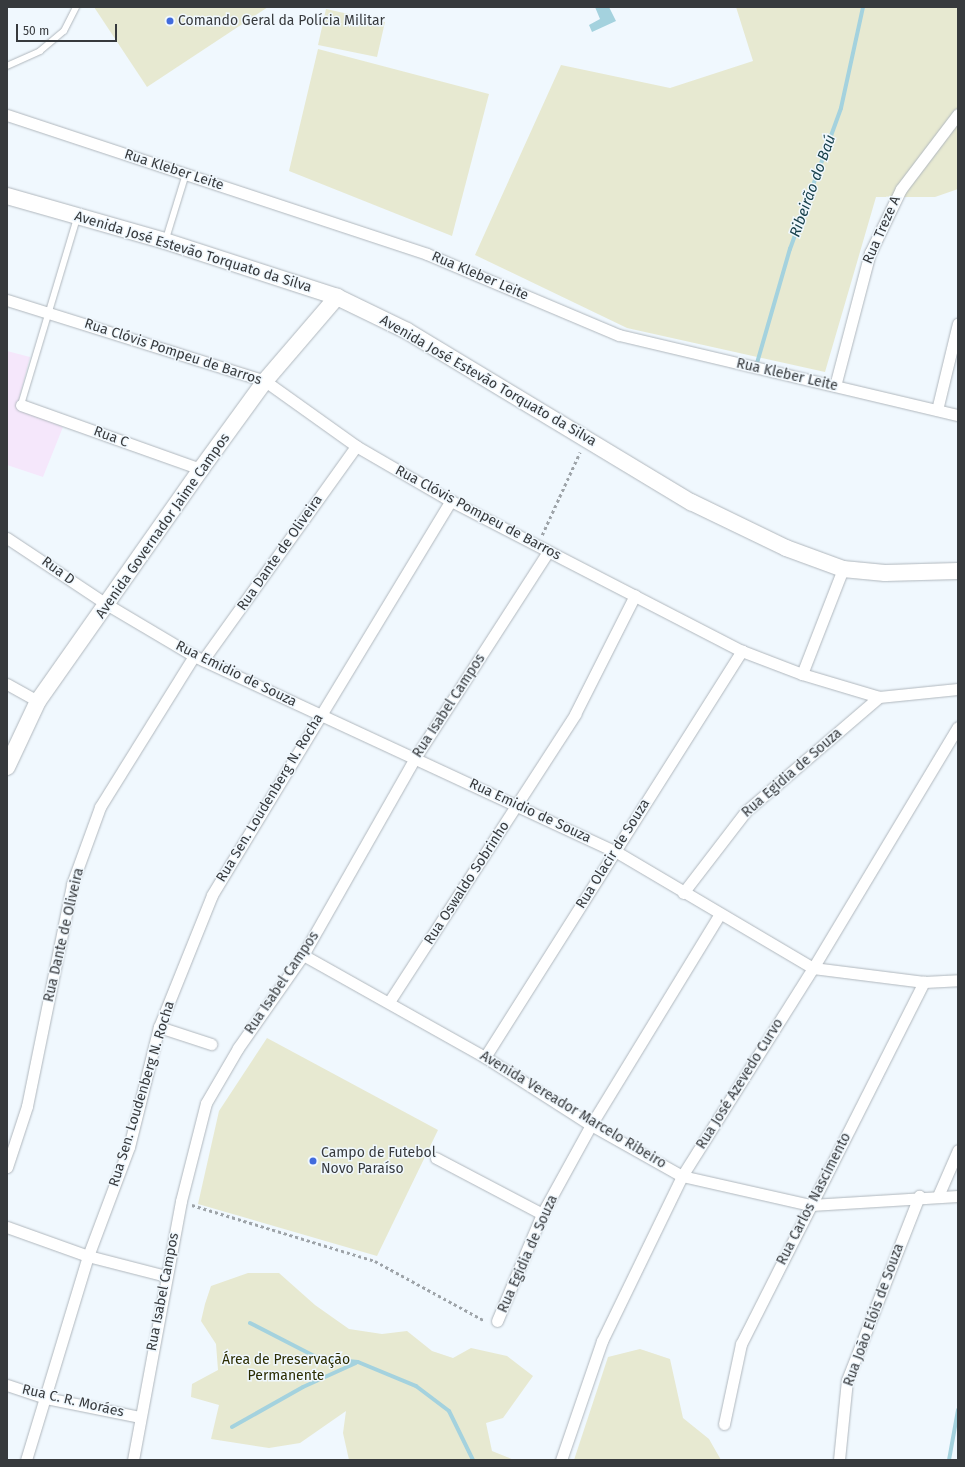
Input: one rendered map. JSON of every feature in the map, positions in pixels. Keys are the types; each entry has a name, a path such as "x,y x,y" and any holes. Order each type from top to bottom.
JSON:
{"main road":[{"name":"Avenida José Estevão Torquato da Silva","path":"7,196 165,241 337,297 407,332 698,505 786,548 843,569 885,573 958,571"},
{"name":"Avenida Governador Jaime Campos","path":"7,767 38,701 108,605 201,469 265,381 337,297"}],"street":[{"name":"Rua Treze A","path":"835,386 870,253 901,189 958,114"},
{"name":"Rua Kleber Leite","path":"7,115 428,254 619,335 958,415"},
{"name":"Rua Clóvis Pompeu de Barros","path":"7,300 265,381 356,446 451,501 742,651 802,674 880,698 958,689"},
{"path":"937,410 958,323"},
{"name":"Rua C","path":"21,405 201,469"},
{"name":"Rua Dante de Oliveira","path":"7,1167 27,1106 72,884 100,807 198,658 356,446"},
{"name":"Rua Sen. Loudenberg N. Rocha","path":"26,1460 88,1256 129,1147 159,1027 212,895 451,501"},
{"name":"Rua D","path":"7,538 108,605"},
{"name":"Rua Isabel Campos","path":"133,1460 139,1417 181,1201 206,1103 238,1048 303,955 415,758 548,552"},
{"path":"802,674 843,569"},
{"name":"Rua Oswaldo Sobrinho","path":"389,1002 575,714 635,595"},
{"name":"Rua Emidio de Souza","path":"108,605 198,658 320,715 518,804 615,851 719,915 813,968 924,982 958,980"},
{"name":"Rua Olacir de Souza","path":"485,1057 742,651"},
{"path":"7,684 38,701"},
{"name":"Rua Egidia de Souza","path":"683,893 746,811 880,698"},
{"name":"Rua José Azevedo Curvo","path":"561,1460 602,1340 682,1176 813,968 958,727"},
{"name":"Rua Egidia de Souza","path":"497,1321 542,1214 591,1125 719,915"},
{"name":"Avenida Vereador Marcelo Ribeiro","path":"303,955 485,1057 591,1125 682,1176 811,1205 919,1196 958,1196"},
{"name":"Rua Carlos Nascimento","path":"724,1424 741,1344 924,982"},
{"path":"159,1027 211,1044"},
{"path":"938,1196 958,1150"},
{"path":"436,1158 542,1214"},
{"name":"Rua João Elóis de Souza","path":"839,1460 847,1380 919,1196"},
{"path":"7,1227 88,1256 166,1276"},
{"name":"Rua C. R. Moráes","path":"7,1385 46,1398 139,1417"}],"lane":[{"path":"7,66 40,51 64,31 76,7"},
{"path":"165,241 186,174"},
{"path":"21,405 46,311 77,215"}],"path":[{"path":"537,546 586,439"},
{"name":"Rua Egidia de Souza","path":"181,1201 376,1261 487,1322 497,1321"}],"shaded area":[{"path":"7,351 30,357 17,407 63,427 43,477 7,465"}],"green space":[{"path":"94,7 268,7 147,87"},
{"path":"736,7 958,7 958,189 935,197 876,197 825,372 627,328 475,255 561,65 670,88 753,61"},
{"path":"326,9 385,22 377,57 318,45"},
{"path":"318,49 489,94 452,236 289,171"},
{"name":"Campo de Futebol Novo Paraíso","path":"267,1038 438,1130 377,1256 198,1204 219,1111"},
{"name":"Área de Preservação Permanente","path":"248,1273 279,1273 315,1305 349,1329 382,1334 407,1331 432,1351 453,1358 471,1348 507,1356 533,1376 503,1418 486,1423 492,1451 514,1460 349,1460 343,1433 346,1411 300,1443 269,1448 211,1439 219,1405 191,1397 192,1384 218,1370 216,1344 201,1321 211,1286"},
{"path":"640,1349 670,1359 683,1418 709,1439 721,1460 574,1460 608,1357"}],"water":[{"path":"595,7 609,7 616,21 592,32 589,25 600,19"}],"waterway":[{"name":"Ribeirão do Baú","path":"757,363 790,249 841,108 863,7"},
{"path":"250,1323 318,1358 358,1362 416,1386 449,1411 473,1460"},
{"path":"232,1427 303,1387 356,1363"},
{"path":"949,1460 958,1410"}],"place":[{"name":"Comando Geral da Polícia Militar","path":"170,21"},
{"name":"Campo de Futebol Novo Paraíso","path":"313,1161"}]}
